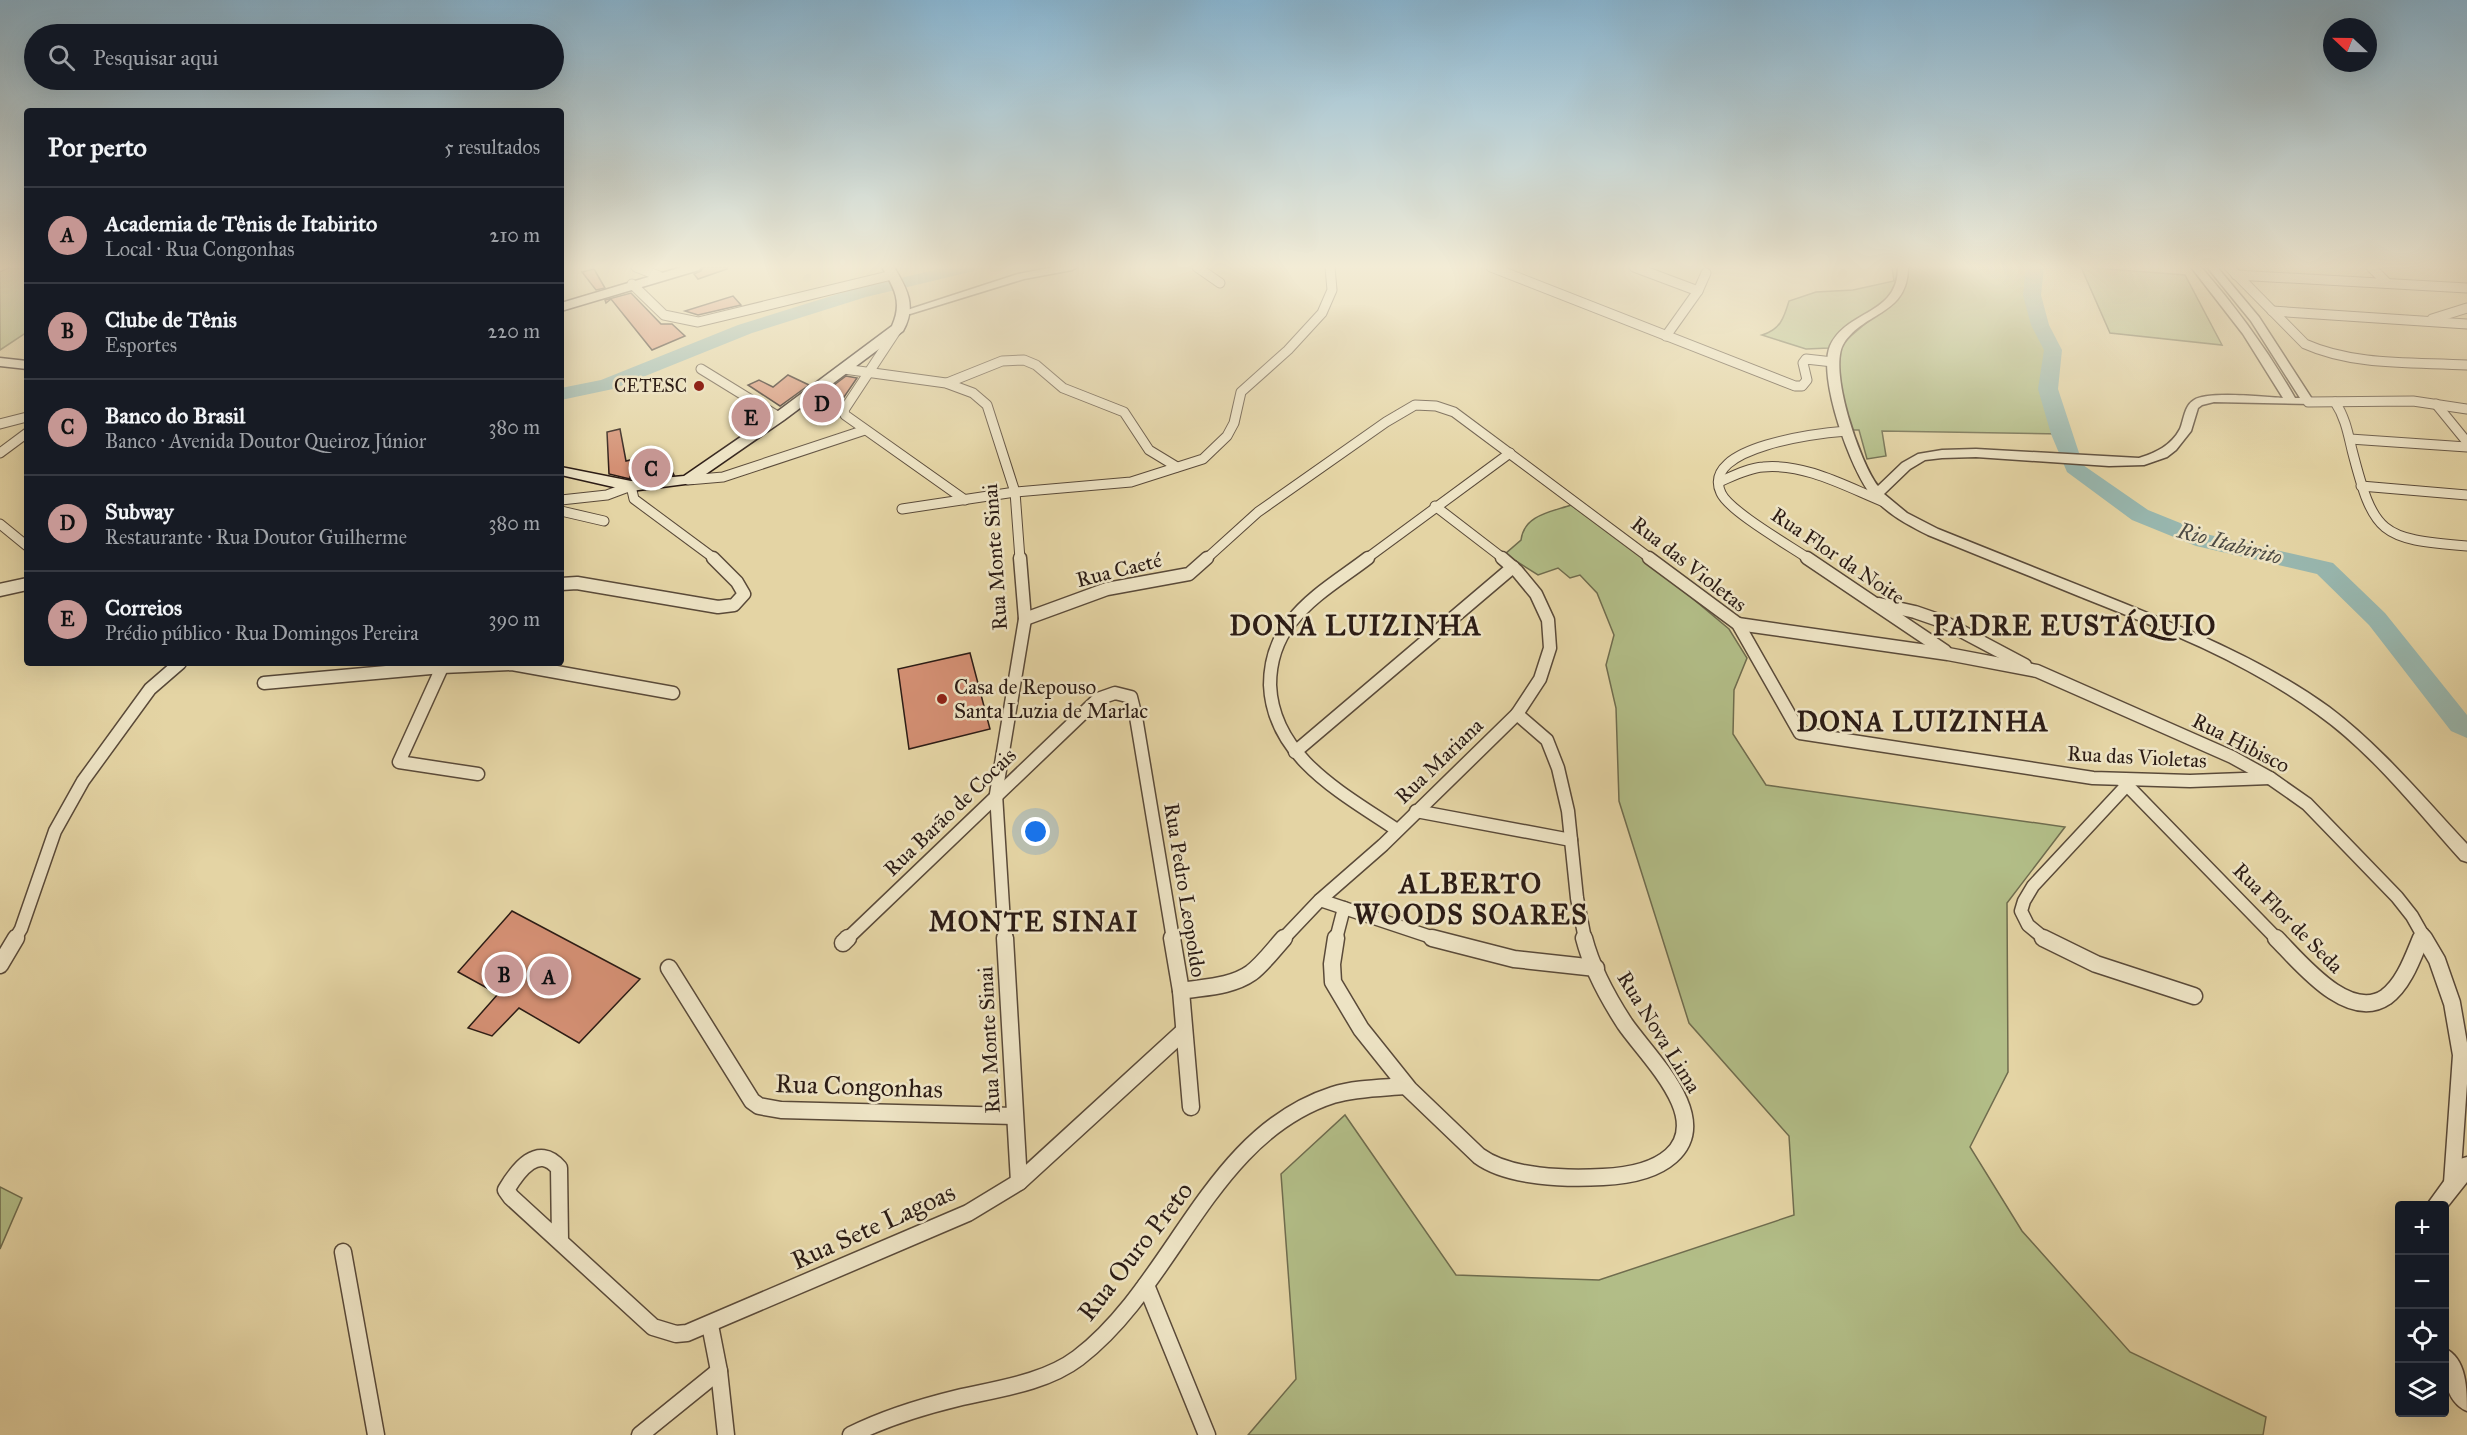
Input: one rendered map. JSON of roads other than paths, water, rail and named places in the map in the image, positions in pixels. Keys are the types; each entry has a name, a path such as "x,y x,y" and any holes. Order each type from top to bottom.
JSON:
{"main road":[{"path":"564,472 631,486 688,480 779,417 890,334"},
{"path":"0,362 24,365"}],"street":[{"path":"894,334 844,410 848,419 965,500"},
{"path":"902,509 1015,492 1131,482 1203,459 1227,436 1234,423 1241,392 1301,334"},
{"path":"1661,334 1795,386 1802,386 1807,380 1803,363 1806,359 1833,362"},
{"path":"1846,334 1836,345 1833,374 1858,466 1881,498 1907,519 1933,532 2182,633 2231,655 2276,681 2323,711 2363,745 2467,855"},
{"path":"2249,334 2291,402"},
{"path":"2265,334 2308,402"},
{"path":"2295,334 2315,350 2368,358 2467,365"},
{"path":"946,382 1002,361 1018,359 1031,362 1063,388 1124,412 1130,418 1143,443 1177,467"},
{"path":"701,369 779,417"},
{"name":"Rua Monte Sinai","path":"844,369 946,382 973,393 987,405 1001,440 1015,492 1025,619 996,794 1019,1182"},
{"path":"1881,498 1906,466 1922,458 1942,453 2140,462 2163,454 2185,431 2193,407 2198,402 2214,399 2291,402 2390,400 2467,409"},
{"path":"2335,402 2346,423 2361,486 2376,522 2391,535 2413,541 2464,547"},
{"path":"2436,404 2467,441"},
{"name":"Rua das Violetas","path":"1190,574 1258,512 1386,422 1415,405 1436,406 1454,412 1738,624 1800,733 2125,782 2270,778"},
{"path":"0,425 24,418"},
{"path":"0,425 24,430"},
{"path":"688,480 723,477 865,430"},
{"path":"1719,482 1724,468 1746,453 1782,440 1847,431"},
{"path":"0,453 24,433"},
{"path":"2350,439 2467,447"},
{"path":"1397,830 1331,785 1295,753 1283,735 1271,693 1269,676 1277,645 1284,631 1302,608 1435,506 1510,453"},
{"path":"1719,482 1749,470 1770,467 1818,477 1881,498"},
{"name":"Rua Flor da Noite","path":"1719,482 1720,494 1731,506 1948,654"},
{"path":"564,500 607,495 631,486 634,499 710,556 730,574 744,594 735,605 718,607 577,582 564,584"},
{"path":"2361,486 2467,495"},
{"name":"Rua Mariana","path":"1181,991 1244,978 1320,900 1397,830 1516,714 1542,679 1549,661 1551,636 1543,605 1514,567 1435,506"},
{"path":"564,512 604,521"},
{"path":"0,524 24,544"},
{"path":"1295,753 1514,567"},
{"name":"Rua Caeté","path":"1025,619 1107,589 1190,574"},
{"path":"0,590 24,585"},
{"path":"1871,602 1915,612 1944,622 2037,671"},
{"name":"Rua Hibisco","path":"1738,624 1948,654 2037,671 2232,757 2270,778 2307,804 2397,897 2423,934 2437,960 2452,1003 2464,1054 2452,1183"},
{"path":"0,965 21,929 55,831 83,781 124,721 150,689 177,666"},
{"path":"264,683 433,666"},
{"path":"443,666 399,762 478,774"},
{"path":"523,666 673,693"},
{"name":"Rua Barão de Cocais","path":"843,943 996,794 1098,699 1116,693"},
{"name":"Rua Pedro Leopoldo","path":"1116,693 1125,693 1131,697 1136,717 1181,991 1191,1107"},
{"name":"Rua Nova Lima","path":"1405,1086 1486,1162 1527,1174 1563,1177 1619,1175 1645,1171 1660,1166 1672,1158 1685,1140 1686,1126 1683,1111 1668,1083 1626,1026 1596,968 1586,943 1579,913 1569,811 1551,746 1539,732 1516,714"},
{"path":"2125,782 2033,886 2021,911 2024,920 2036,933 2058,948 2114,971 2194,996"},
{"name":"Rua Flor de Seda","path":"2125,782 2319,982 2341,997 2367,1004 2385,1000 2405,976 2423,934"},
{"path":"1416,811 1571,840"},
{"path":"1320,900 1434,939 1488,954 1596,968"},
{"path":"1344,908 1332,962 1333,980 1362,1033 1405,1086"},
{"name":"Rua Congonhas","path":"669,968 752,1101 759,1106 781,1110 1014,1116"},
{"name":"Rua Sete Lagoas","path":"560,1240 559,1168 556,1162 544,1157 533,1159 517,1171 507,1190 520,1206 560,1240 652,1327 676,1334 687,1333 968,1213 1019,1182 1184,1031"},
{"name":"Rua Ouro Preto","path":"850,1435 863,1428 924,1407 1030,1381 1077,1359 1104,1334 1146,1285 1226,1175 1248,1149 1271,1128 1298,1110 1331,1095 1365,1089 1405,1086"},
{"path":"2439,1201 2467,1166"},
{"path":"343,1252 376,1435"},
{"path":"1146,1285 1207,1435"},
{"path":"710,1325 719,1371 726,1435"},
{"path":"2447,1363 2467,1400"},
{"path":"640,1435 719,1371"}],"waterway":[{"name":"Rio Itabirito","path":"564,393 606,385 733,334"},
{"name":"Rio Itabirito","path":"2045,334 2053,350 2048,389 2074,468 2140,515 2204,541 2325,568 2377,619 2460,724 2467,729"}],"place":[{"name":"CETESC","path":"699,386"},
{"name":"Subway","path":"822,403"},
{"name":"Correios","path":"751,417"},
{"name":"Banco do Brasil","path":"651,468"},
{"name":"Casa de Repouso Santa Luzia de Marlac","path":"942,699"},
{"name":"Clube de Tênis","path":"504,974"},
{"name":"Academia de Tênis de Itabirito","path":"549,976"}],"district":[{"name":"DONA LUIZINHA","path":"1356,626"},
{"name":"PADRE EUSTÁQUIO","path":"2075,626"},
{"name":"DONA LUIZINHA","path":"1923,722"},
{"name":"ALBERTO WOODS SOARES","path":"1471,900"},
{"name":"MONTE SINAI","path":"1034,922"}]}
